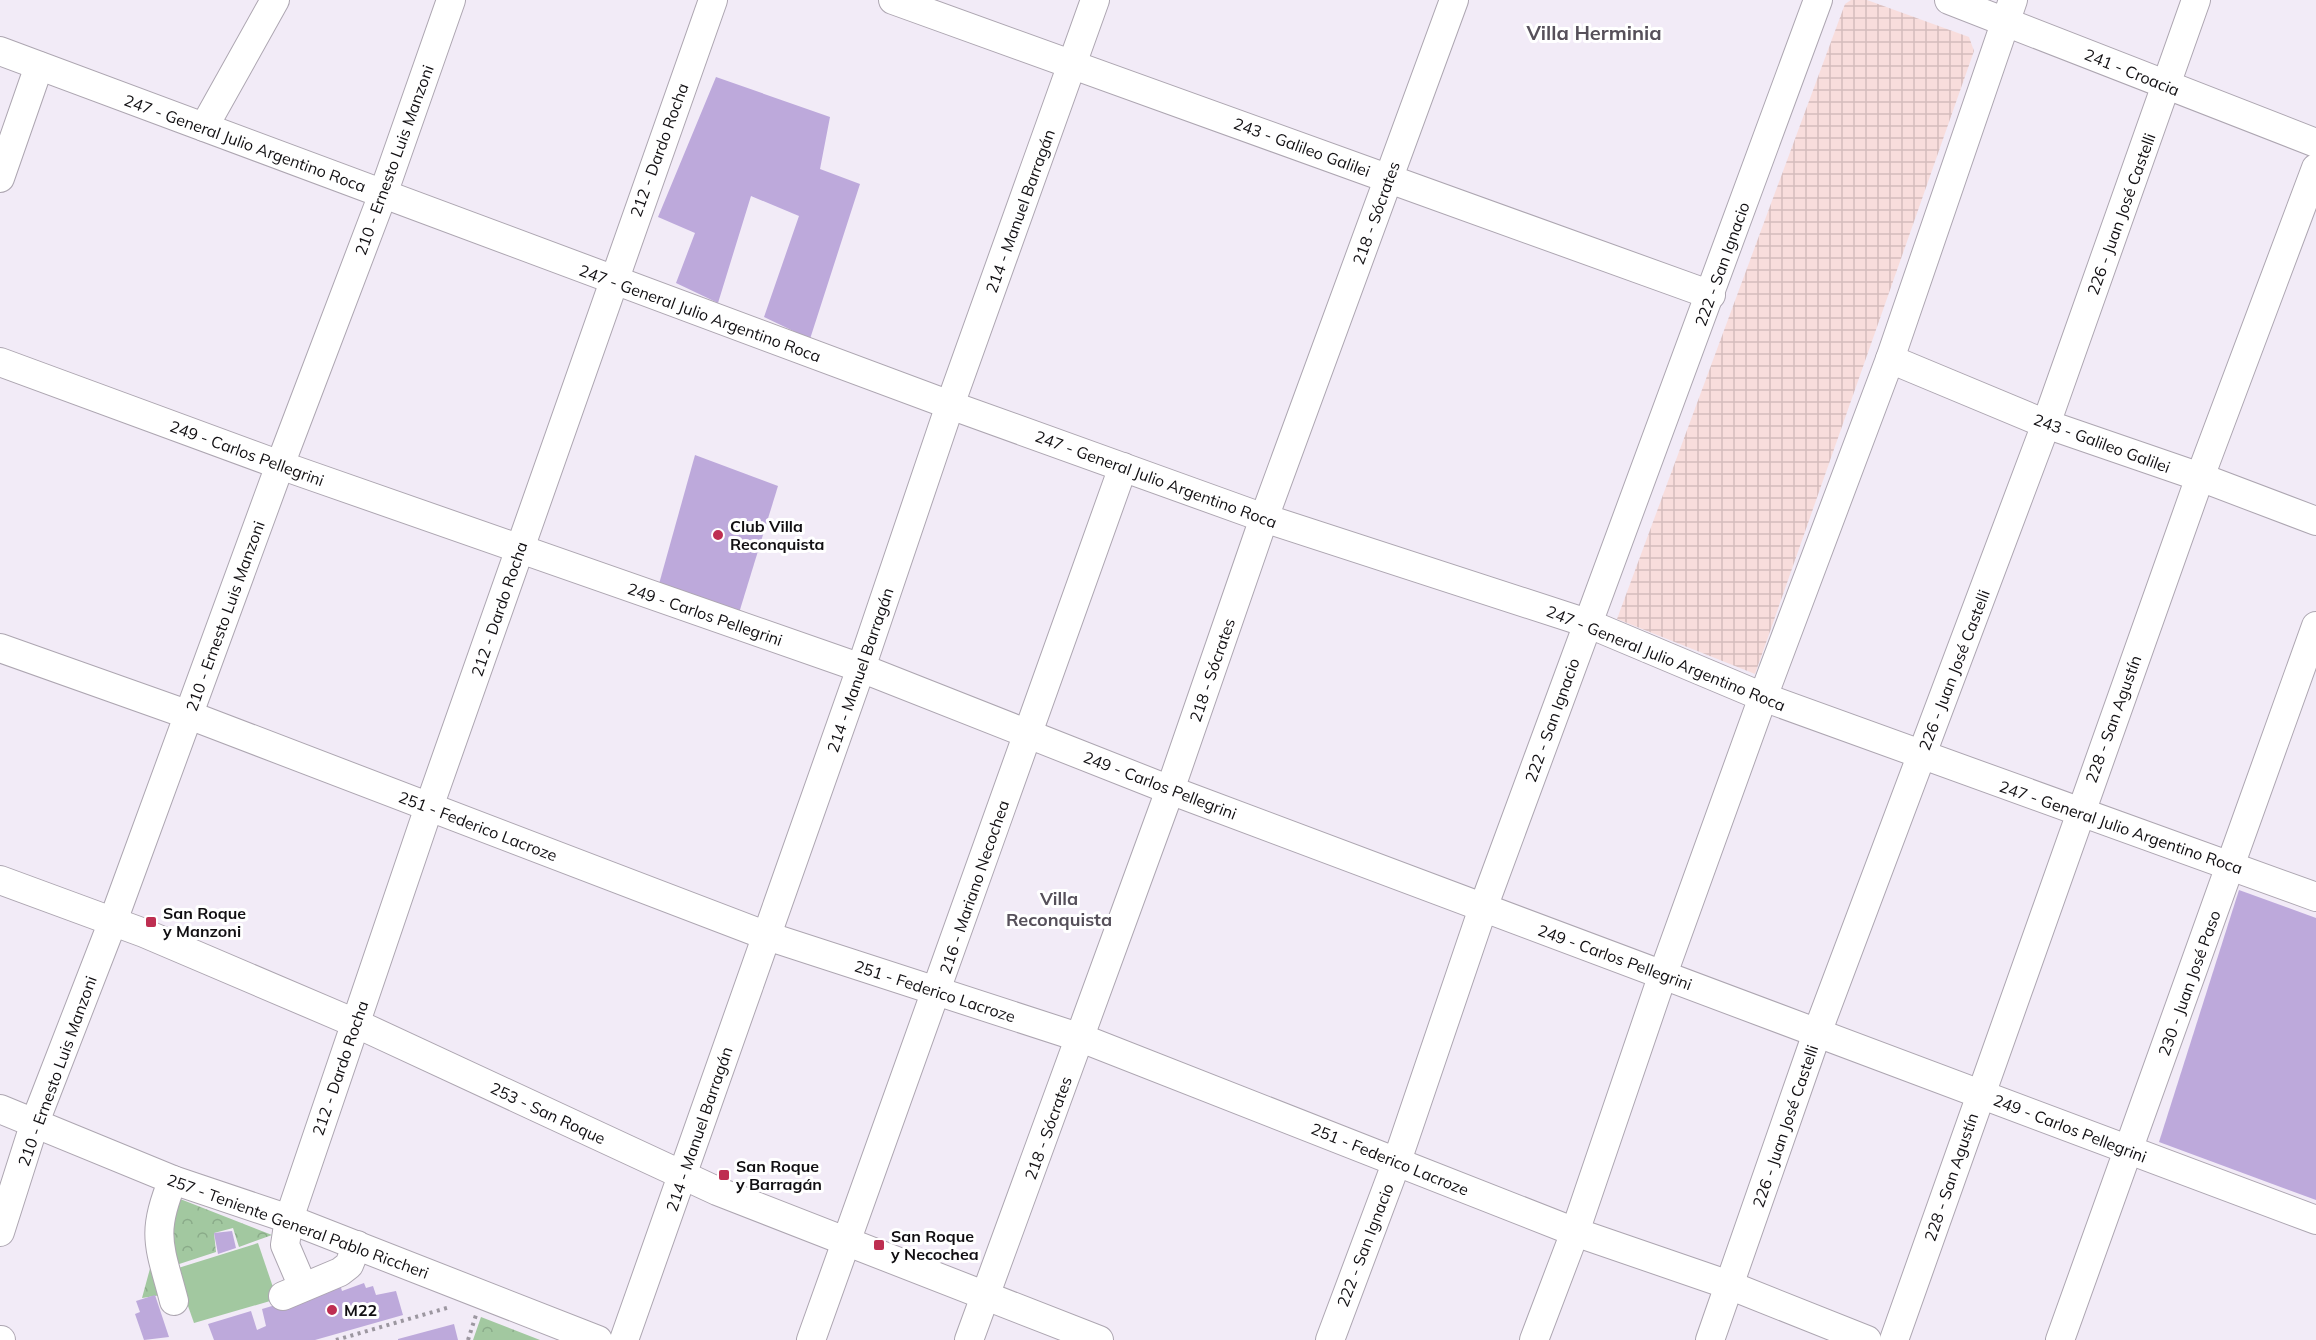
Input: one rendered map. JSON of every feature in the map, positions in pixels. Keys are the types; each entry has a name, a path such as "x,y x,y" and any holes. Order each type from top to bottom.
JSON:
{"street":[{"path":"204,128 275,0"},
{"name":"210 - Ernesto Luis Manzoni","path":"0,1232 36,1122 383,194 452,0"},
{"name":"212 - Dardo Rocha","path":"357,1245 349,1265 340,1272 293,1292 285,1245 289,1219 429,807 713,0"},
{"name":"243 - Galileo Galilei","path":"893,0 1711,295"},
{"name":"214 - Manuel Barragán","path":"624,1340 861,668 950,405 1095,0"},
{"name":"218 - Sócrates","path":"969,1340 1081,1038 1264,518 1454,0"},
{"name":"222 - San Ignacio","path":"1330,1340 1397,1161 1483,908 1818,0"},
{"name":"241 - Croacia","path":"1948,0 2009,11 2167,86 2316,143"},
{"name":"226 - Juan José Castelli","path":"1710,1340 1817,1033 2046,424 2196,0"},
{"path":"1534,1340 1575,1232 1663,975 1763,698 1890,359 2009,11"},
{"name":"247 - General Julio Argentino Roca","path":"0,51 950,405 1264,518 1587,623 1763,698 2316,897"},
{"path":"0,177 39,66"},
{"name":"228 - San Agustín","path":"1894,1340 2079,812 2200,477 2316,168"},
{"name":"243 - Galileo Galilei","path":"1890,359 2046,424 2200,477 2316,521"},
{"name":"249 - Carlos Pellegrini","path":"0,362 280,465 861,668 1170,790 2316,1220"},
{"name":"216 - Mariano Necochea","path":"811,1340 848,1243 1123,467"},
{"name":"230 - Juan José Paso","path":"2060,1340 2313,644"},
{"name":"251 - Federico Lacroze","path":"0,648 189,715 767,936 1081,1038 1575,1232 1729,1286 1867,1340"},
{"name":"253 - San Roque","path":"0,880 113,921 355,1023 683,1175 986,1298 1099,1340"},
{"name":"257 - Teniente General Pablo Riccheri","path":"0,1109 173,1180 289,1219 598,1340"},
{"path":"173,1180 159,1221 158,1239 174,1301"}],"path":[{"path":"336,1340 451,1306"}],"shaded area":[{"path":"1851,0 1867,0 1969,37 1974,51 1755,674 1617,619 1845,4"}],"green space":[{"path":"170,1195 272,1235 239,1247 233,1228 214,1233 216,1252 170,1267 174,1293 142,1298"},
{"path":"258,1243 277,1299 194,1323 175,1269"},
{"path":"481,1317 540,1340 473,1340"}],"building":[{"path":"716,77 830,117 820,169 860,184 810,339 764,317 799,216 751,196 718,303 676,283 695,233 658,217"},
{"name":"Club Villa Reconquista","path":"695,455 778,486 739,613 659,584"},
{"path":"2239,890 2316,918 2316,1200 2159,1142"},
{"path":"232,1231 236,1248 218,1254 214,1233"},
{"name":"M22","path":"339,1281 342,1291 364,1283 366,1288 373,1286 376,1295 396,1291 403,1315 315,1340 214,1340 208,1324 251,1311 257,1330 266,1326 262,1309 316,1293"},
{"path":"155,1295 169,1337 144,1340 135,1314 140,1312 136,1301"},
{"path":"454,1324 458,1340 398,1340 398,1339"}],"place":[{"name":"Club Villa Reconquista","path":"718,535"},
{"name":"San Roque y Manzoni","path":"151,922"},
{"name":"San Roque y Barragán","path":"724,1175"},
{"name":"San Roque y Necochea","path":"879,1245"},
{"name":"M22","path":"332,1310"}],"district":[{"name":"Villa Herminia","path":"1594,32"},
{"name":"Villa Reconquista","path":"1059,908"}]}
